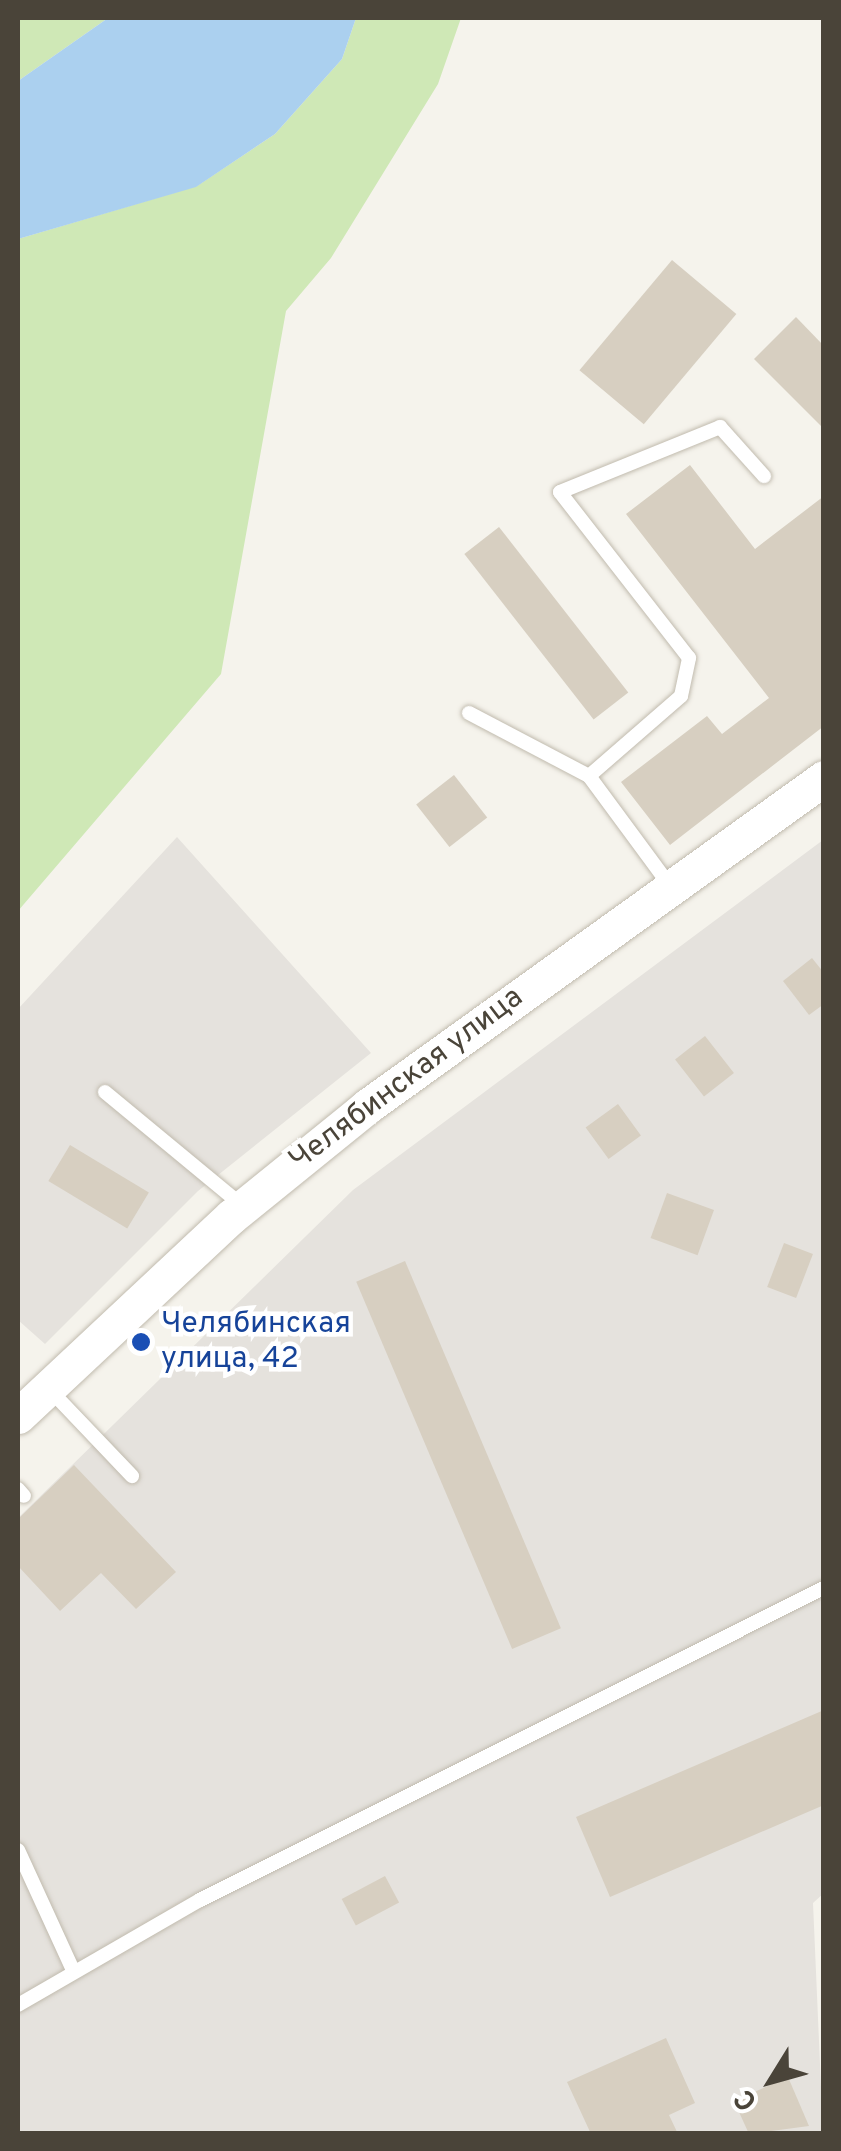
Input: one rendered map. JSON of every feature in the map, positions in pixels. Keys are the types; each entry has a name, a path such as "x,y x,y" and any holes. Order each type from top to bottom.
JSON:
{"street":[{"name":"Челябинская улица","path":"18,1416 244,1206 670,886 824,778"}],"lane":[{"path":"588,776 681,696 690,658 560,492 720,427 764,476"},
{"path":"469,713 588,776 670,886"},
{"path":"105,1092 244,1206"},
{"path":"48,1388 132,1476"},
{"path":"18,2005 73,1970 824,1588"},
{"path":"18,1850 73,1970"}],"shaded area":[{"path":"177,837 371,1053 198,1191 45,1344 18,1320 18,1009"},
{"path":"823,840 824,1893 813,1903 823,2133 18,2134 18,1518 353,1190"}],"green space":[{"path":"18,18 108,18 18,81"},
{"path":"356,18 461,18 438,84 331,258 286,311 221,674 18,911 18,239 197,186 275,134 342,59"}],"water":[{"path":"108,18 356,18 342,59 275,134 196,187 18,239 18,81"}],"building":[{"path":"672,260 736,314 644,424 579,370"},
{"path":"796,317 824,346 824,429 754,359"},
{"path":"690,465 755,549 824,496 824,726 670,845 621,782 707,716 722,734 769,698 626,514"},
{"path":"499,527 628,692 594,720 464,554"},
{"path":"454,775 487,818 449,847 416,805"},
{"path":"812,958 824,973 824,1004 809,1015 783,981"},
{"path":"705,1036 734,1073 704,1096 675,1059"},
{"path":"618,1104 641,1136 609,1159 586,1128"},
{"path":"70,1145 149,1192 127,1228 48,1181"},
{"path":"667,1193 714,1210 698,1255 651,1238"},
{"path":"784,1243 813,1254 796,1298 767,1287"},
{"path":"405,1261 561,1628 512,1649 356,1282"},
{"path":"74,1465 176,1572 136,1609 101,1573 60,1611 18,1566 18,1519"},
{"path":"824,1710 824,1805 610,1897 576,1817"},
{"path":"385,1876 399,1902 356,1925 342,1899"},
{"path":"666,2038 695,2103 669,2115 678,2134 591,2134 567,2082"},
{"path":"788,2077 809,2126 749,2134 734,2101"}],"place":[{"name":"Челябинская улица, 42","path":"141,1342"}]}
